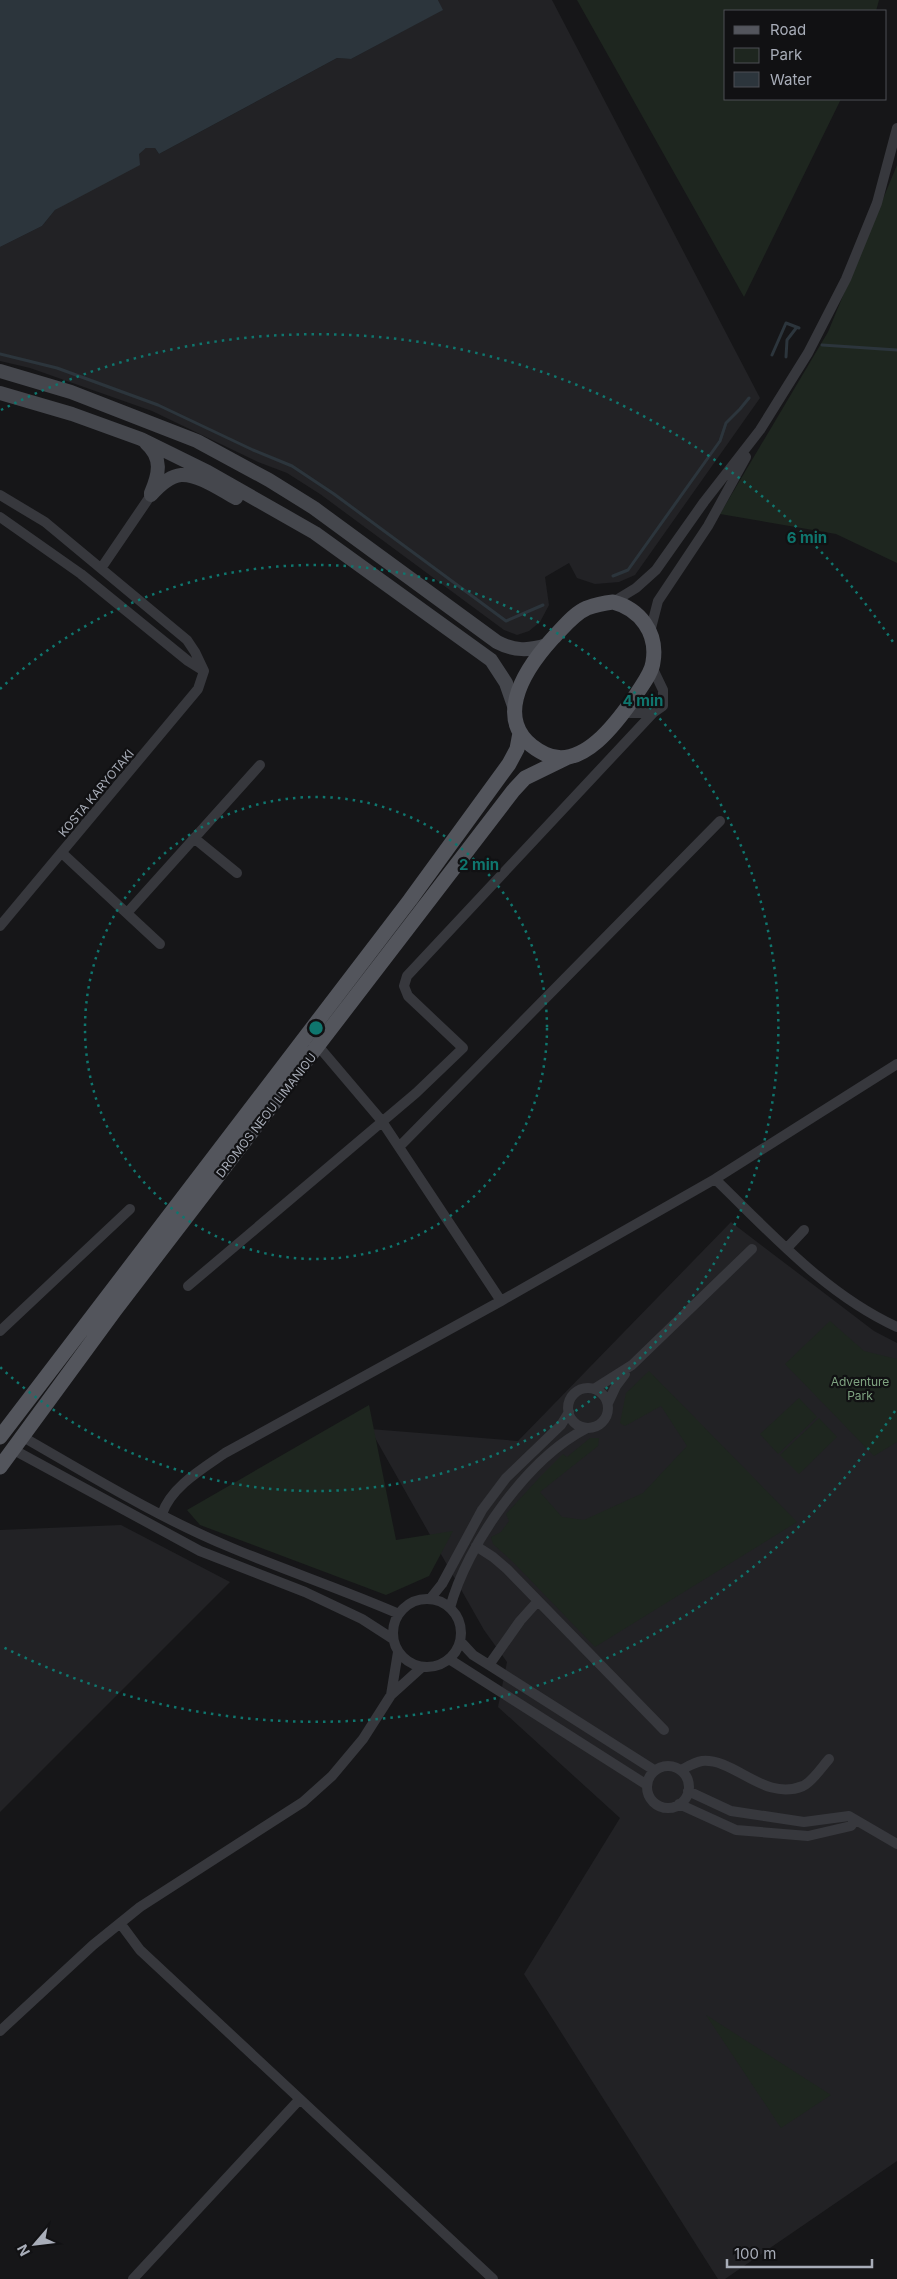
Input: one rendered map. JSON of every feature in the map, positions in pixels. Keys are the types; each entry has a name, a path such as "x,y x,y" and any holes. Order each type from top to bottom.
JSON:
{"main road":[{"path":"0,371 71,392 198,441 269,480 314,508 497,642 514,650 536,649 547,645"},
{"path":"0,393 72,414 141,439 208,472 315,534 491,660 506,683 514,706 516,723 520,734 536,750 549,756 566,758 590,747 623,713 652,667 654,649 650,632 634,612 613,602 586,608 561,629 524,676 517,689 514,706"},
{"path":"141,439 152,448 159,462 158,478 151,495"},
{"path":"151,495 161,485 182,475 199,479 265,513 315,534"},
{"name":"DROMOS NEOU LIMANIOU","path":"0,1437 410,900 509,764 517,749 520,734"},
{"name":"DROMOS NEOU LIMANIOU","path":"0,1467 115,1310 319,1047 513,791 525,778 566,758"}],"street":[{"path":"650,632 658,601 708,526 760,430 808,353 846,279 877,203 897,128"},
{"path":"613,602 636,588 656,570 704,502 760,430"},
{"path":"0,495 45,522 102,567 187,640 196,652 204,671"},
{"path":"102,567 151,495"},
{"path":"0,518 81,574 188,661 204,671"},
{"path":"188,1286 416,1092 463,1048 408,996 404,986 407,976 653,712 663,706 663,690 652,667"},
{"name":"KOSTA KARYOTAKI","path":"0,926 198,689 204,671"},
{"path":"623,713 653,712"},
{"path":"127,914 260,765"},
{"path":"399,1147 720,821"},
{"path":"194,838 237,873"},
{"path":"62,853 160,944"},
{"path":"319,1047 381,1120 501,1301"},
{"path":"162,1514 165,1506 181,1487 201,1469 225,1453 501,1301 716,1179 897,1064"},
{"path":"716,1179 822,1279 855,1304 897,1326"},
{"path":"0,1331 130,1209"},
{"path":"787,1248 804,1230"},
{"path":"450,1608 454,1594 476,1546 493,1517 524,1480 570,1436 587,1428 597,1426 604,1420 607,1414 608,1403 616,1386 632,1365 752,1249"},
{"path":"594,1389 632,1365"},
{"path":"430,1599 442,1584 482,1510 506,1478 561,1425 569,1412 570,1402 575,1394 584,1389 594,1389 602,1394 608,1403"},
{"path":"569,1412 577,1424 587,1428"},
{"path":"23,1436 162,1514 231,1548 398,1614"},
{"path":"14,1450 183,1542 305,1592 362,1620 393,1639"},
{"path":"476,1546 493,1556 506,1568 537,1602 664,1730"},
{"path":"430,1599 444,1603 450,1608 458,1620 460,1642 449,1660 436,1666 422,1667 408,1662 398,1652 393,1639 393,1625 398,1614 410,1603 430,1599"},
{"path":"489,1666 520,1620 537,1602"},
{"path":"460,1642 473,1655 489,1666 654,1770 670,1766 681,1770 688,1780 688,1791 679,1804"},
{"path":"392,1695 398,1652"},
{"path":"449,1660 647,1785"},
{"path":"0,2031 140,1907 303,1802 332,1776 392,1695 422,1667"},
{"path":"681,1770 700,1761 718,1762 740,1774 782,1791 804,1786 829,1759"},
{"path":"654,1770 647,1785 649,1796 656,1804 665,1807 679,1804 736,1830 808,1836 851,1826 855,1820"},
{"path":"688,1791 731,1811 804,1822 849,1816 859,1820 897,1844"},
{"path":"120,1923 140,1950 298,2100 493,2279"},
{"path":"133,2279 298,2100"}],"shaded area":[{"path":"438,0 552,0 760,398 635,575 619,582 595,584 577,578 569,563 545,577 549,605 540,622 529,631 517,635 504,630 320,494 287,473 258,462 152,411 30,368 0,361 0,247 42,226 55,210 146,148 155,148 159,154 337,58 351,59 442,10"},
{"path":"731,1222 874,1331 897,1343 897,2161 725,2279 718,2279 524,1974 620,1818 498,1707 507,1662 484,1630 370,1429 518,1441"},
{"path":"121,1525 230,1582 0,1812 0,1530"}],"green space":[{"path":"577,0 879,0 876,10 724,10 724,100 841,100 744,297"},
{"path":"897,165 897,563 836,534 720,514 828,332"},
{"name":"Adventure Park","path":"830,1321 864,1351 897,1359 897,1442 874,1456 785,1364"},
{"path":"649,1371 797,1522 595,1647 513,1562 493,1544 491,1537 501,1532 509,1521 506,1514 563,1454 567,1457 590,1438 599,1438 598,1446 540,1492 562,1517 584,1520 643,1493 687,1446 661,1406 625,1426 620,1423 626,1393"},
{"path":"799,1398 817,1417 778,1454 760,1434"},
{"path":"369,1405 396,1540 453,1531 429,1576 386,1595 200,1525 187,1510"},
{"path":"819,1418 837,1437 799,1474 780,1455"},
{"path":"706,2015 831,2095 781,2128"}],"water":[{"path":"0,0 438,0 443,10 351,59 337,58 159,154 155,148 146,148 139,154 140,165 55,210 42,226 0,247"}],"waterway":[{"path":"772,355 786,323 799,328"},
{"path":"786,357 787,340 797,327"},
{"path":"822,345 897,350"},
{"path":"0,354 57,368 158,405 253,450 292,466 334,494 506,621 543,605"},
{"path":"613,576 628,570 720,441 726,423 749,398"}]}
